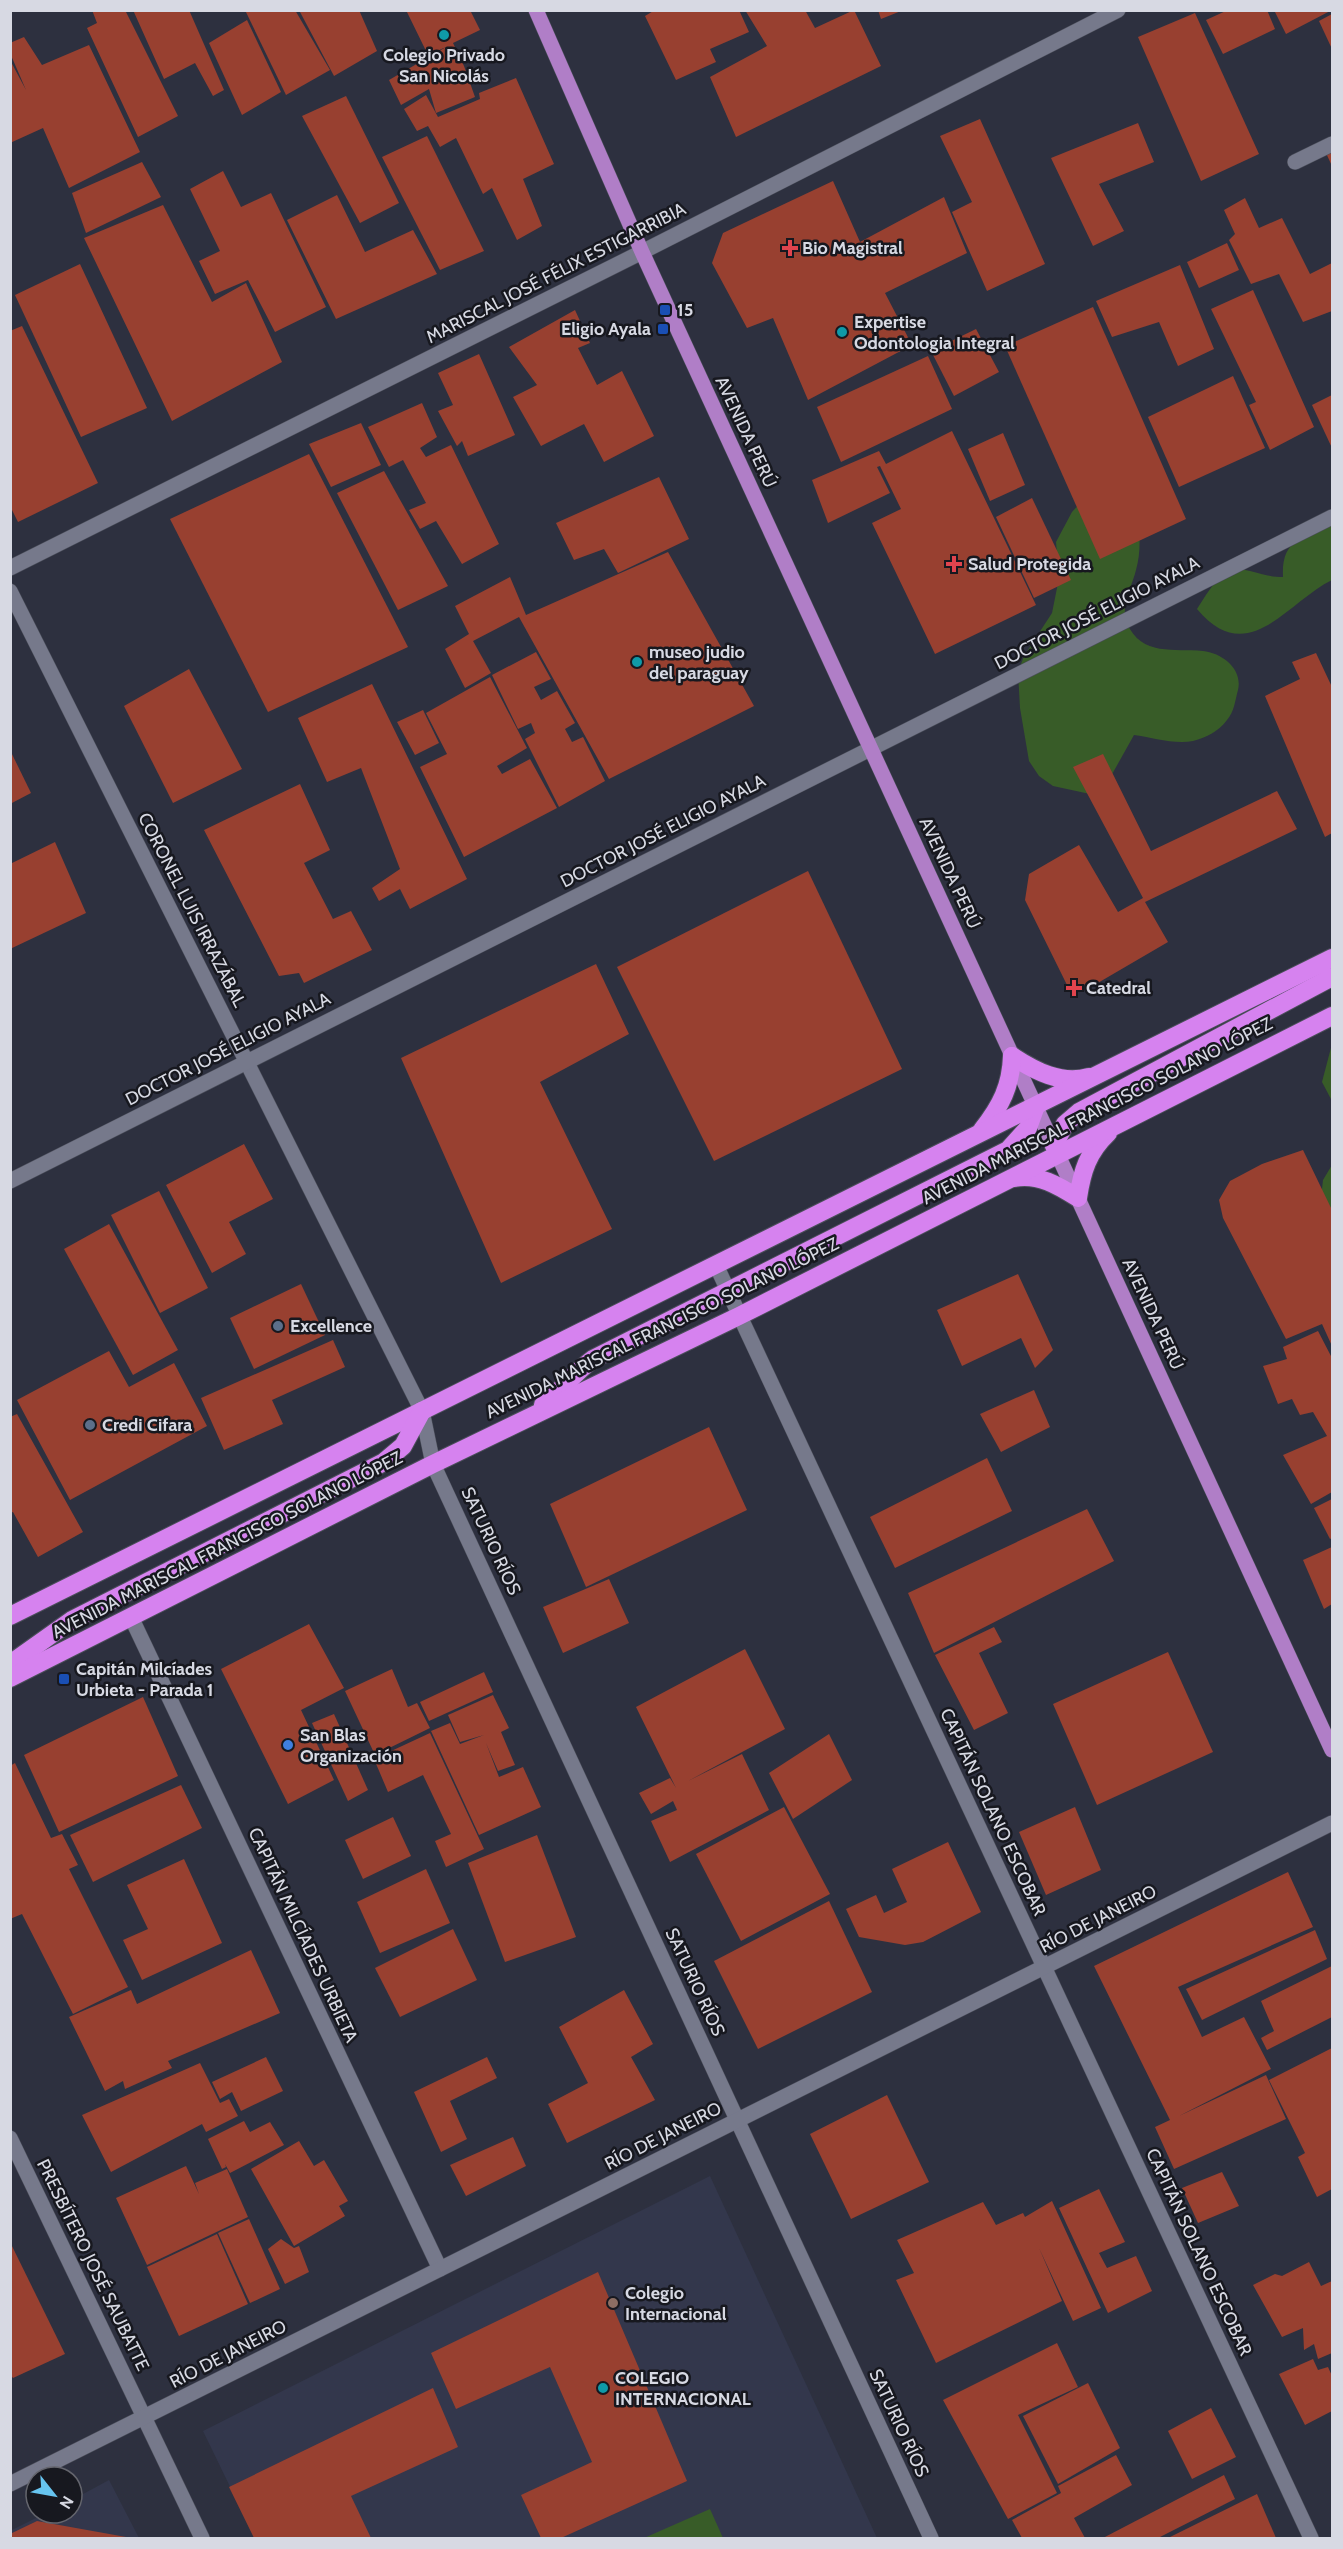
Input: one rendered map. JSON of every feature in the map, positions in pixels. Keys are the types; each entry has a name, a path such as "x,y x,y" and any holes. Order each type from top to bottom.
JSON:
{"highway":[{"name":"AVENIDA MARISCAL FRANCISCO SOLANO LÓPEZ","path":"10,1616 1332,958"},
{"path":"1056,1150 1065,1124 1079,1112 1332,977"},
{"name":"AVENIDA MARISCAL FRANCISCO SOLANO LÓPEZ","path":"10,1678 433,1464 739,1316 1007,1180 1056,1150 1121,1122 1332,1016"},
{"path":"979,1134 1004,1100 1012,1077 1012,1056 1049,1076 1081,1079 1102,1073"},
{"path":"521,1422 553,1397 572,1375 593,1359 1008,1150 1028,1128 1036,1106"},
{"path":"1007,1180 1022,1176 1038,1178 1058,1185 1078,1198 1086,1162 1097,1143 1121,1122"},
{"path":"10,1665 72,1620 384,1462 403,1446 422,1412"}],"main road":[{"name":"AVENIDA PERÚ","path":"536,10 642,252 1332,1750"}],"street":[{"name":"MARISCAL JOSÉ FÉLIX ESTIGARRIBIA","path":"10,568 642,252 1118,10"},
{"path":"1296,162 1332,144"},
{"name":"DOCTOR JOSÉ ELIGIO AYALA","path":"10,1181 1332,517"},
{"name":"CORONEL LUIS IRRAZÁBAL","path":"10,591 422,1412 428,1441"},
{"name":"CAPITÁN SOLANO ESCOBAR","path":"716,1265 1311,2538"},
{"name":"SATURIO RÍOS","path":"428,1441 433,1464 931,2538"},
{"name":"CAPITÁN MILCÍADES URBIETA","path":"131,1617 440,2270"},
{"name":"RÍO DE JANEIRO","path":"10,2484 1332,1823"},
{"name":"PRESBÍTERO JOSÉ SAUBATTE","path":"10,2138 202,2538"}],"shaded area":[{"name":"Colegio Internacional","path":"710,2176 877,2538 255,2538 203,2431"},
{"path":"109,2480 139,2538 11,2538 10,2531 24,2524 84,2525 84,2494"}],"green space":[{"path":"1084,499 1139,529 1138,560 1125,610 1127,623 1133,634 1150,646 1160,649 1203,651 1217,655 1230,663 1239,682 1231,713 1216,731 1203,738 1186,742 1134,735 1106,785 1090,794 1053,786 1039,776 1029,761 1020,708 1018,672 1024,656 1052,613 1059,578 1056,542 1072,512"},
{"path":"1332,523 1332,580 1267,626 1250,632 1233,633 1216,626 1197,609 1218,580 1232,571 1250,571 1283,577 1283,564 1290,547 1303,537"},
{"path":"1332,1044 1332,1101 1322,1082"},
{"path":"1332,1165 1332,1226 1318,1225 1323,1180"},
{"path":"710,2509 723,2538 644,2538"}],"building":[{"path":"92,10 125,10 178,116 138,137 87,28 97,23"},
{"path":"133,10 189,10 224,90 213,96 195,63 164,79"},
{"path":"245,10 295,10 330,70 286,95"},
{"path":"299,10 359,10 377,51 334,76"},
{"path":"406,10 470,10 480,30 453,43 475,97 436,113 429,89 401,105 389,80 446,47 428,55"},
{"path":"655,10 739,10 749,32 710,49 716,62 676,80 645,16"},
{"path":"745,10 805,10 815,28 854,10 881,66 736,137 710,77 767,46"},
{"path":"878,10 901,10 901,11 881,19"},
{"path":"1228,10 1267,10 1275,29 1223,54 1206,20"},
{"path":"1274,10 1332,10 1286,34"},
{"path":"1195,13 1259,154 1201,181 1138,37"},
{"path":"1332,14 1332,49 1319,21"},
{"path":"247,20 281,92 242,115 209,43"},
{"path":"24,37 42,65 89,45 140,152 69,188 43,128 10,143 10,60 26,90 10,53 10,43"},
{"path":"516,78 554,164 523,179 542,226 517,240 492,188 483,194 456,138 440,147 428,126 417,131 404,109 426,95 438,117 480,99 479,93"},
{"path":"346,96 399,203 360,223 302,116"},
{"path":"980,119 1045,264 987,291 952,212 972,202 940,136"},
{"path":"1138,123 1154,162 1099,184 1124,231 1093,246 1051,158"},
{"path":"427,136 484,251 440,270 382,157"},
{"path":"1332,149 1332,166 1326,153"},
{"path":"142,162 161,197 86,233 72,193"},
{"path":"223,171 241,207 271,193 326,307 275,332 248,280 215,294 199,261 220,251 190,189"},
{"path":"833,181 860,242 944,197 967,253 885,293 912,345 808,400 773,318 747,328 712,263 723,233"},
{"path":"337,195 365,252 413,230 437,274 336,319 287,220"},
{"path":"1245,198 1259,228 1282,218 1310,274 1332,263 1332,311 1303,322 1279,274 1251,284 1229,240 1235,234 1224,210"},
{"path":"163,205 212,302 246,283 282,362 172,421 84,238"},
{"path":"1227,243 1239,270 1199,288 1187,262"},
{"path":"80,264 147,408 81,437 15,295"},
{"path":"1180,265 1214,349 1178,366 1159,322 1112,337 1096,301"},
{"path":"1253,290 1314,427 1270,450 1249,405 1256,402 1211,309"},
{"path":"1093,307 1186,519 1100,559 1005,346"},
{"path":"575,310 590,343 578,348 597,385 622,371 654,436 604,462 584,424 541,446 513,397 537,385 509,347"},
{"path":"22,326 98,483 18,522 10,506 10,331"},
{"path":"976,329 999,372 954,396 931,351"},
{"path":"479,354 515,435 468,456 462,441 457,446 438,411 453,405 438,373"},
{"path":"928,356 952,409 841,462 817,407"},
{"path":"1233,376 1265,448 1179,487 1148,417"},
{"path":"1332,395 1332,448 1312,405"},
{"path":"422,403 437,437 420,448 426,457 451,445 499,544 462,564 436,521 420,529 409,510 426,503 403,460 389,467 368,427"},
{"path":"361,423 381,465 331,487 309,444"},
{"name":"Salud Protegida","path":"952,431 1036,605 935,654 872,523 901,509 880,466 877,467 890,493 828,523 812,480 879,451 886,464"},
{"path":"1003,433 1025,485 990,501 968,449"},
{"path":"309,454 408,647 268,712 170,519"},
{"path":"384,471 448,586 398,610 337,493"},
{"path":"659,477 689,539 618,573 604,549 574,560 556,523"},
{"path":"1032,498 1071,580 1034,598 996,517"},
{"name":"museo judio del paraguay","path":"668,552 754,706 609,779 519,617 473,641 491,673 465,688 445,649 469,634 455,606 510,577 526,615"},
{"path":"536,652 551,679 534,687 541,700 557,691 575,723 565,729 572,742 583,737 605,781 559,807 525,739 535,733 531,723 518,729 492,675"},
{"path":"1316,653 1332,687 1332,833 1325,837 1265,696 1300,679 1292,662"},
{"path":"189,669 242,769 173,803 124,706"},
{"path":"490,677 527,748 497,766 502,774 530,759 557,808 464,857 420,767 447,754 426,713"},
{"path":"372,684 467,879 410,909 400,889 379,901 372,888 400,869 361,768 327,782 298,718"},
{"path":"423,710 439,743 415,755 397,722"},
{"path":"10,750 31,793 10,804"},
{"path":"1103,754 1151,851 1277,791 1297,829 1145,902 1168,942 1096,984 1067,985 1025,900 1029,874 1079,845 1118,912 1143,898 1073,767"},
{"path":"300,784 330,850 304,863 333,919 351,911 372,950 304,983 299,973 279,976 204,830"},
{"path":"55,842 86,913 10,949 10,864"},
{"path":"808,871 902,1069 714,1161 617,967"},
{"path":"596,964 629,1034 540,1082 612,1229 501,1283 401,1058"},
{"path":"244,1144 273,1199 229,1222 246,1254 212,1273 166,1185"},
{"path":"1303,1150 1332,1210 1332,1346 1322,1324 1286,1339 1223,1218 1219,1200 1230,1181 1262,1164"},
{"path":"159,1191 208,1288 160,1313 111,1215"},
{"path":"109,1224 178,1350 133,1375 64,1249"},
{"path":"1018,1274 1053,1350 1035,1368 1021,1338 962,1366 937,1310"},
{"name":"Excellence","path":"301,1284 325,1335 254,1369 230,1318"},
{"path":"1318,1331 1332,1358 1332,1492 1311,1504 1283,1455 1327,1436 1313,1412 1300,1415 1292,1399 1278,1404 1263,1366 1287,1359 1283,1347"},
{"path":"333,1340 345,1367 272,1400 283,1424 224,1450 201,1398"},
{"name":"Credi Cifara","path":"109,1351 129,1387 174,1363 207,1426 70,1500 17,1400"},
{"path":"1034,1390 1050,1427 1001,1452 980,1414"},
{"path":"17,1414 83,1532 38,1557 13,1512 10,1513 10,1417"},
{"path":"709,1427 747,1510 586,1587 550,1504"},
{"path":"987,1458 1012,1511 895,1568 870,1517"},
{"path":"1332,1499 1332,1538 1330,1539 1314,1508"},
{"path":"1087,1509 1114,1561 934,1653 908,1593"},
{"path":"1332,1547 1332,1604 1324,1609 1303,1560"},
{"path":"609,1579 629,1623 563,1653 543,1607"},
{"name":"San Blas Organización","path":"309,1624 344,1688 301,1710 334,1780 288,1804 221,1669"},
{"path":"994,1627 1002,1642 979,1653 1008,1713 974,1730 935,1655"},
{"path":"745,1649 785,1729 688,1781 742,1754 769,1810 670,1862 651,1821 677,1810 673,1801 651,1814 639,1793 670,1778 676,1788 636,1707"},
{"path":"1168,1652 1213,1752 1097,1805 1053,1704"},
{"path":"392,1669 408,1707 417,1703 430,1728 375,1755 345,1691"},
{"path":"484,1672 493,1692 429,1721 420,1702"},
{"path":"493,1695 509,1728 501,1732 515,1765 498,1771 486,1743 499,1777 523,1767 541,1807 479,1835 431,1731 450,1723 460,1744 484,1735 460,1742 448,1715"},
{"path":"143,1697 178,1776 59,1832 24,1755"},
{"path":"334,1714 368,1790 348,1801 312,1723"},
{"path":"430,1733 484,1849 446,1867 435,1841 451,1834 423,1775 388,1792 374,1759"},
{"path":"829,1734 852,1780 793,1819 769,1773"},
{"path":"15,1763 51,1838 62,1834 78,1865 69,1869 128,1987 73,2014 22,1914 10,1919 10,1766"},
{"path":"181,1785 202,1828 93,1882 70,1835"},
{"path":"784,1807 830,1894 741,1941 696,1854"},
{"path":"1075,1807 1101,1870 1046,1895 1019,1832"},
{"path":"393,1817 411,1856 363,1879 345,1840"},
{"path":"537,1835 576,1937 505,1962 468,1863"},
{"path":"948,1842 981,1912 923,1942 905,1945 859,1937 846,1909 876,1895 884,1913 907,1902 892,1869"},
{"path":"184,1859 222,1943 142,1980 123,1940 148,1929 127,1885"},
{"path":"426,1869 450,1923 380,1953 357,1902"},
{"path":"1288,1872 1313,1927 1178,1987 1202,2037 1244,2017 1271,2069 1179,2116 1266,2075 1286,2119 1174,2169 1155,2127 1170,2120 1094,1966"},
{"path":"829,1901 872,1992 758,2049 714,1961"},
{"path":"453,1929 477,1980 400,2017 375,1968"},
{"path":"1315,1930 1327,1959 1202,2020 1186,1989"},
{"path":"251,1950 280,2013 168,2061 172,2068 125,2089 123,2081 105,2091 69,2017 131,1990 137,2004"},
{"path":"1332,1966 1332,2017 1267,2050 1261,2038 1274,2031 1261,2001"},
{"path":"624,1990 653,2044 631,2057 655,2100 567,2143 548,2104 588,2083 559,2027"},
{"path":"1332,2048 1332,2189 1317,2197 1298,2157 1305,2153 1269,2080"},
{"path":"266,2057 283,2091 241,2111 232,2092 220,2099 212,2082"},
{"path":"487,2057 497,2078 450,2101 467,2139 441,2152 414,2092"},
{"path":"200,2063 220,2103 229,2099 238,2116 206,2132 202,2124 111,2172 82,2115"},
{"path":"887,2095 929,2182 851,2219 810,2134"},
{"path":"244,2121 250,2132 270,2122 284,2145 230,2173 225,2164 226,2167 222,2169 208,2139"},
{"path":"513,2137 526,2166 466,2196 450,2165"},
{"path":"299,2141 314,2166 324,2160 348,2201 339,2206 345,2216 294,2246 251,2169"},
{"path":"186,2166 199,2194 195,2183 227,2169 248,2217 147,2265 116,2198"},
{"path":"1222,2172 1239,2206 1198,2223 1182,2188"},
{"path":"1099,2189 1125,2242 1099,2253 1107,2268 1136,2256 1152,2291 1108,2313 1059,2208"},
{"path":"1052,2201 1101,2308 1073,2321 1039,2248 1062,2301 936,2363 896,2280 914,2273 897,2240 983,2202 996,2225 1023,2213 1025,2217"},
{"path":"249,2219 280,2289 250,2303 218,2233"},
{"path":"217,2234 248,2304 179,2336 147,2267"},
{"path":"281,2239 294,2248 299,2246 309,2272 285,2284 268,2249"},
{"path":"10,2242 65,2354 13,2378 10,2374"},
{"path":"1309,2262 1321,2286 1332,2281 1332,2353 1318,2359 1314,2344 1304,2350 1303,2328 1282,2337 1253,2285 1275,2274 1282,2276"},
{"name":"COLEGIO INTERNACIONAL","path":"598,2272 687,2481 561,2538 541,2538 521,2495 592,2462 550,2367 456,2409 431,2353"},
{"path":"1057,2343 1078,2387 1018,2415 1057,2493 1008,2519 943,2400"},
{"path":"1313,2359 1318,2370 1328,2367 1332,2376 1332,2411 1305,2425 1279,2374"},
{"path":"1088,2383 1120,2448 1058,2484 1023,2416"},
{"path":"433,2388 458,2447 351,2496 371,2538 254,2538 229,2487"},
{"path":"1211,2408 1236,2457 1192,2479 1168,2431"},
{"path":"1116,2455 1132,2485 1074,2518 1085,2538 1022,2538 1012,2520 1061,2493 1058,2486"},
{"path":"1224,2475 1235,2499 1158,2538 1103,2538"},
{"path":"1257,2494 1276,2538 1168,2538"},
{"path":"29,2525 59,2525 126,2538 10,2538 10,2534"}],"place":[{"name":"Colegio Privado San Nicolás","path":"444,35"},
{"name":"Bio Magistral","path":"790,248"},
{"name":"15","path":"665,310"},
{"name":"Eligio Ayala","path":"663,329"},
{"name":"Expertise Odontologia Integral","path":"842,332"},
{"name":"Salud Protegida","path":"954,564"},
{"name":"museo judio del paraguay","path":"637,662"},
{"name":"Catedral","path":"1074,988"},
{"name":"Excellence","path":"278,1326"},
{"name":"Credi Cifara","path":"90,1425"},
{"name":"Capitán Milcíades Urbieta - Parada 1","path":"64,1679"},
{"name":"San Blas Organización","path":"288,1745"},
{"name":"Colegio Internacional","path":"613,2303"},
{"name":"COLEGIO INTERNACIONAL","path":"603,2388"}]}
